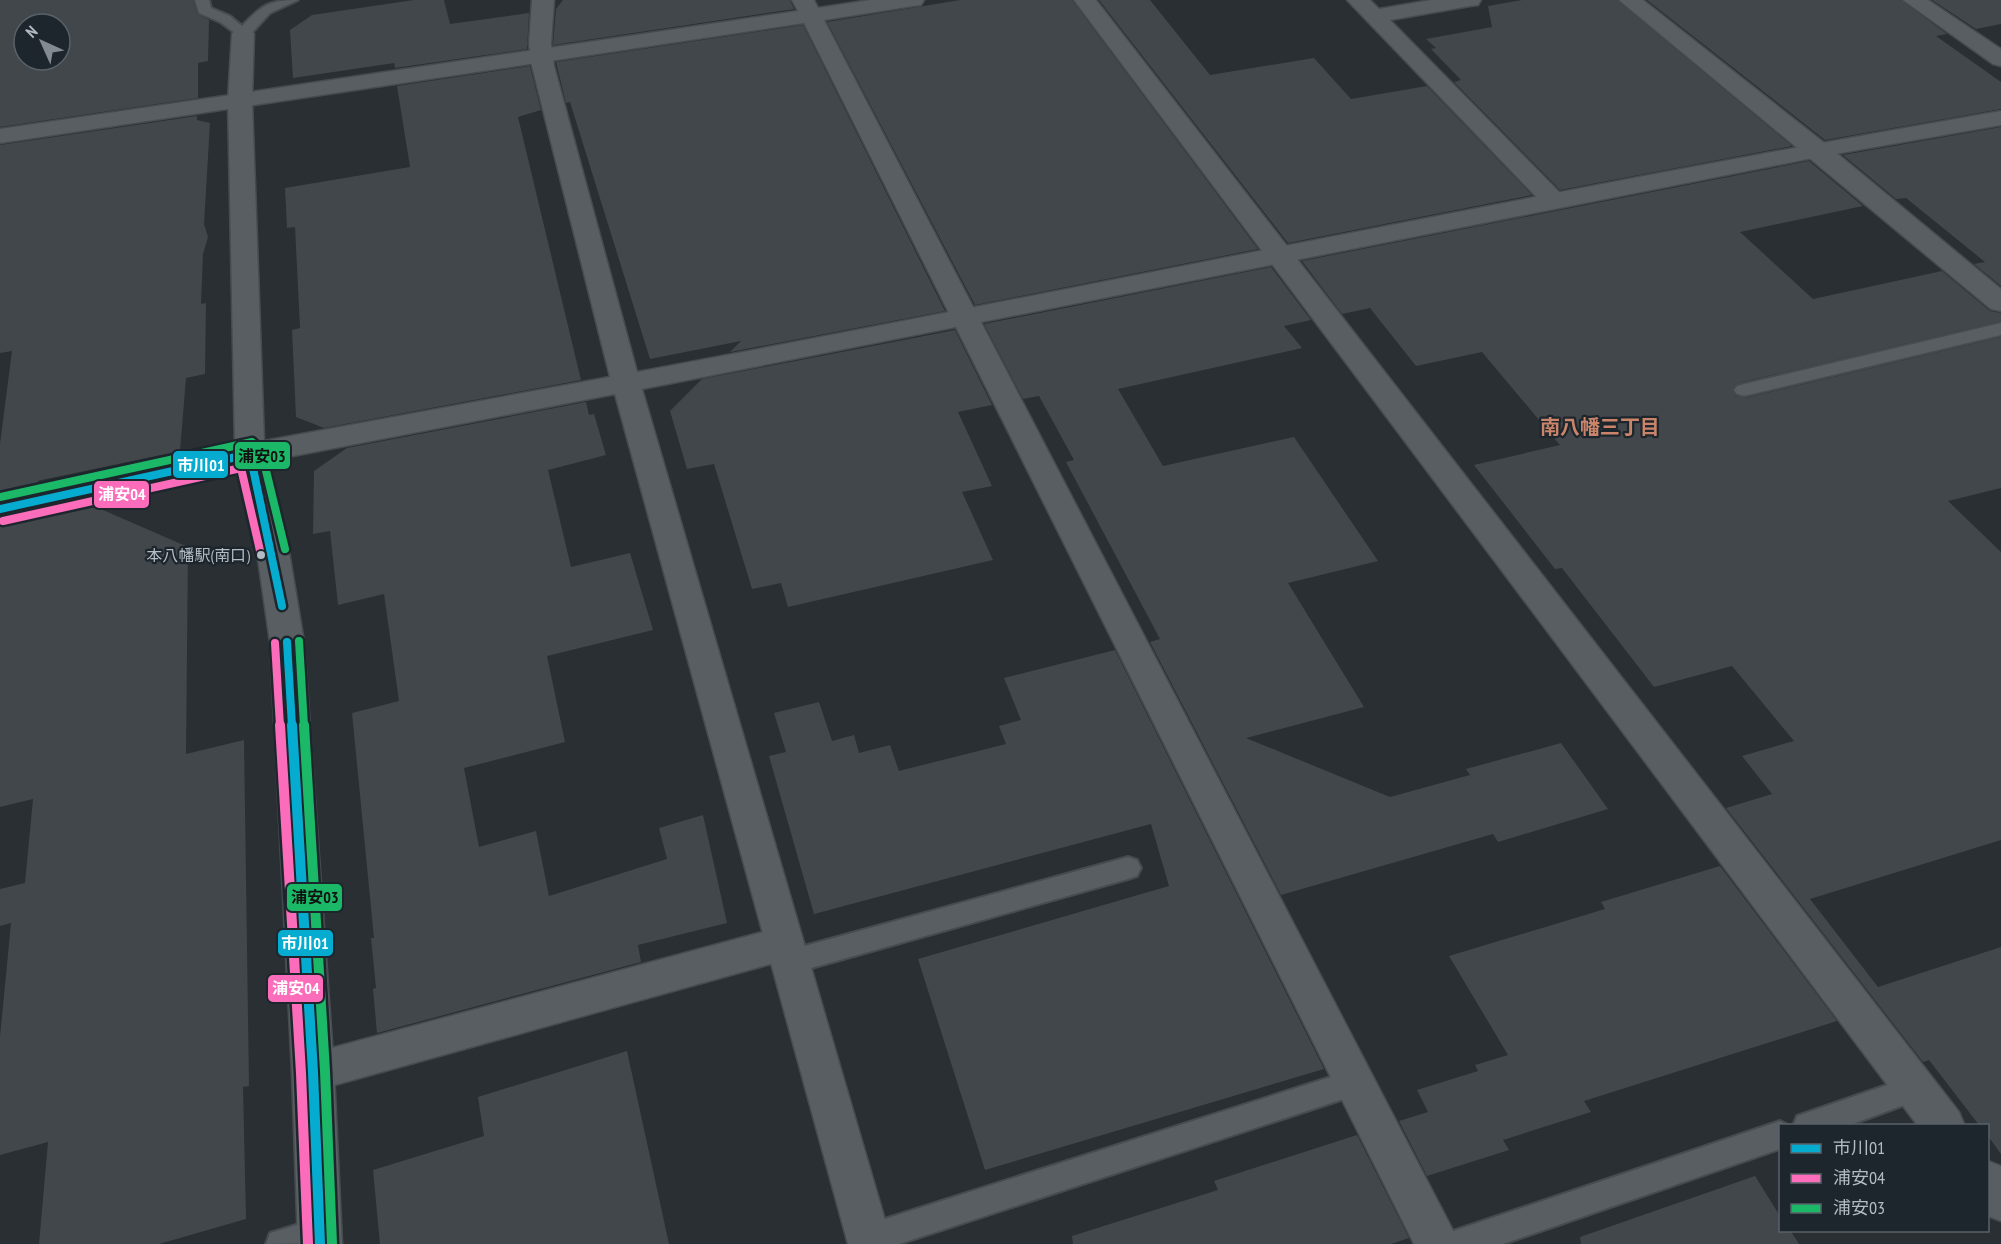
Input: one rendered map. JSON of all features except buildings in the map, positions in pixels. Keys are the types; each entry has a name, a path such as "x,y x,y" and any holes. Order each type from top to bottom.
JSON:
{"street":[{"path":"543,0 540,55 626,383 870,1242"},
{"path":"0,136 540,55 807,8 913,0"},
{"path":"1085,0 1277,255 1943,1124"},
{"path":"1366,8 1470,0"},
{"path":"1630,0 1818,150 2001,303"},
{"path":"1914,0 2001,59"},
{"path":"807,8 1438,1244"},
{"path":"1366,8 1554,201"},
{"path":"243,34 240,100 250,454 273,552 288,642 313,1071 320,1239"},
{"path":"0,509 250,454 966,319 1277,255 1818,150 2001,118"},
{"path":"313,1071 788,953"},
{"path":"1989,1183 2001,1200"}],"lane":[{"path":"202,0 204,10 225,19 243,34 265,10 291,0"},
{"path":"1744,390 2001,329"},
{"path":"788,953 1128,868"},
{"path":"870,1242 1356,1083"},
{"path":"1810,1124 1916,1088"},
{"path":"1459,1244 1779,1135"},
{"path":"281,1244 320,1239"}],"transit line":[{"name":"浦安03","path":"0,497 252,442 261,450 285,549"},
{"name":"市川01","path":"0,509 250,454 282,606"},
{"name":"浦安04","path":"3,521 241,468 261,555"},
{"name":"浦安03","path":"299,641 325,1071 332,1244"},
{"name":"市川01","path":"287,642 313,1072 320,1244"},
{"name":"浦安04","path":"275,643 301,1073 308,1244"}],"place":[{"name":"本八幡駅(南口)","path":"261,555"}],"district":[{"name":"南八幡三丁目","path":"1600,427"}]}
